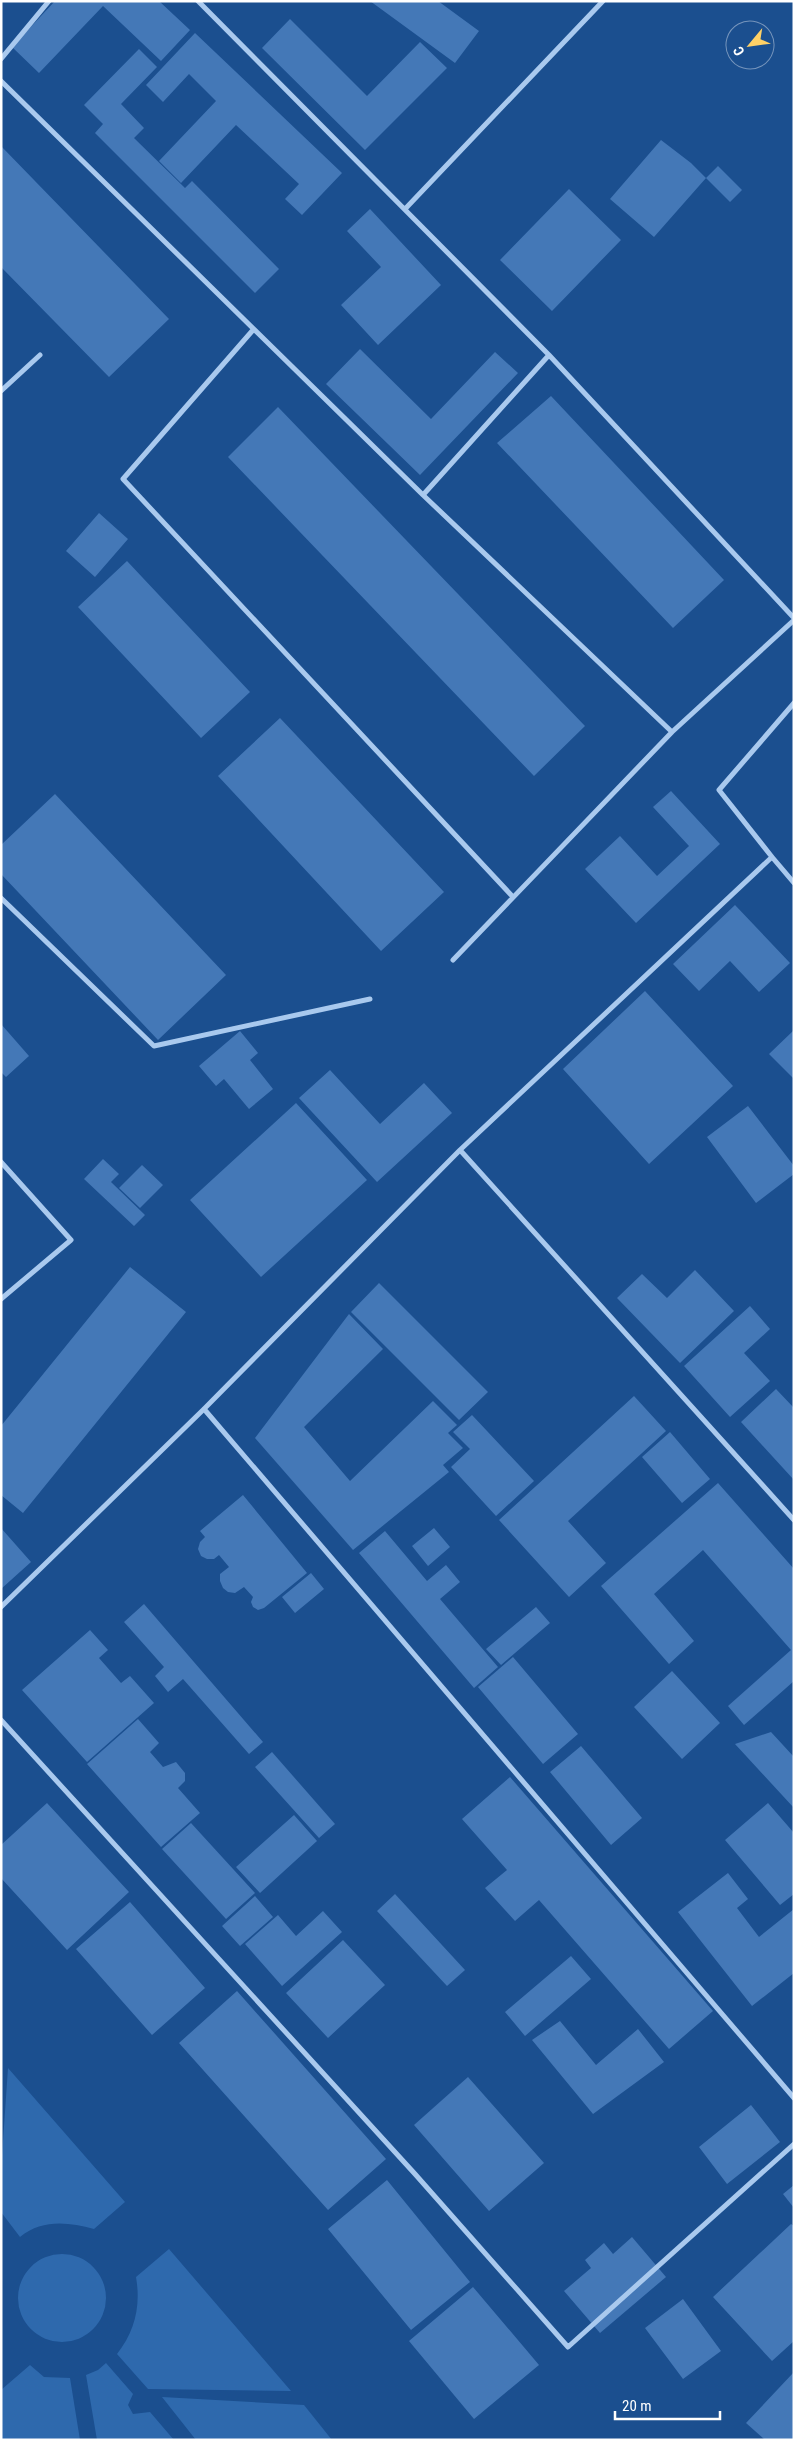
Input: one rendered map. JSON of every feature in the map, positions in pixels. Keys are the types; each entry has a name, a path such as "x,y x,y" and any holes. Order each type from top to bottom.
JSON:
{"street":[{"path":"1,59 49,1"},
{"path":"198,1 406,208 550,355 794,619 672,732 453,960"},
{"path":"406,208 603,1"},
{"path":"1,81 423,495 672,732"},
{"path":"253,330 123,479 513,897"},
{"path":"1,391 40,355"},
{"path":"423,495 550,355"},
{"path":"794,703 719,790 794,883"},
{"path":"1,1607 204,1408 460,1150 772,857"},
{"path":"1,898 154,1046 370,999"},
{"path":"460,1150 794,1520"},
{"path":"1,1162 71,1240 1,1299"},
{"path":"204,1408 794,2098"},
{"path":"1,1720 415,2174 568,2347 794,2144"}],"shaded area":[{"path":"8,2068 125,2202 94,2229 65,2224 46,2225 28,2231 20,2237 1,2212 1,2170"},
{"path":"169,2249 291,2391 148,2389 117,2354 128,2336 135,2318 138,2298 136,2277"},
{"path":"62,2254 79,2257 93,2267 103,2281 106,2298 103,2315 93,2329 79,2339 62,2342 45,2339 31,2329 21,2315 18,2298 21,2281 31,2267 45,2257"},
{"path":"106,2363 133,2394 128,2405 133,2414 150,2412 174,2440 97,2440 86,2375 98,2370"},
{"path":"30,2365 44,2377 70,2378 80,2440 1,2440 1,2390"},
{"path":"162,2397 304,2405 332,2440 196,2440"}],"building":[{"path":"55,1 159,1 190,30 161,61 103,6 39,73 12,47"},
{"path":"370,1 438,1 479,31 455,63"},
{"path":"290,19 367,96 420,42 447,68 365,150 262,48"},
{"path":"195,33 342,173 302,215 285,199 299,184 236,125 181,183 159,161 216,101 189,74 163,102 146,85"},
{"path":"139,49 157,67 121,104 144,128 134,138 185,188 192,181 279,269 255,293 95,133 103,124 84,105"},
{"path":"661,140 691,163 706,178 654,237 610,199"},
{"path":"1,146 169,319 109,377 1,267"},
{"path":"718,166 742,190 730,202 706,178"},
{"path":"569,189 621,240 552,311 500,260"},
{"path":"370,209 441,285 378,345 341,305 381,267 347,231"},
{"path":"360,349 431,419 495,352 518,373 420,475 326,384"},
{"path":"551,396 724,580 673,628 497,443"},
{"path":"278,407 585,726 534,776 228,457"},
{"path":"99,513 128,539 95,577 66,551"},
{"path":"127,561 250,692 201,738 78,607"},
{"path":"280,718 444,892 381,951 218,776"},
{"path":"671,791 720,844 636,923 585,869 620,836 657,876 689,846 653,807"},
{"path":"55,794 226,975 158,1040 1,874 1,845"},
{"path":"735,905 790,963 759,992 730,961 699,991 673,964"},
{"path":"645,991 733,1086 649,1164 563,1069"},
{"path":"1,1024 29,1056 6,1077 1,1072"},
{"path":"794,1030 794,1079 769,1054"},
{"path":"240,1031 258,1053 250,1060 273,1089 249,1109 224,1079 216,1086 199,1066"},
{"path":"330,1070 380,1124 424,1083 452,1113 377,1182 299,1098"},
{"path":"296,1103 367,1180 261,1277 190,1200"},
{"path":"748,1106 794,1166 794,1174 756,1203 707,1137"},
{"path":"103,1159 119,1174 111,1182 145,1215 134,1226 84,1179"},
{"path":"142,1165 163,1185 140,1208 119,1188"},
{"path":"130,1267 186,1312 23,1513 1,1495 1,1426"},
{"path":"695,1270 734,1311 680,1363 617,1298 642,1274 667,1298"},
{"path":"379,1283 488,1392 459,1420 351,1312"},
{"path":"750,1306 770,1329 744,1353 770,1381 730,1417 684,1366"},
{"path":"349,1314 383,1349 304,1427 350,1481 433,1401 457,1425 448,1433 463,1448 443,1465 449,1472 353,1550 255,1438"},
{"path":"776,1389 794,1408 794,1480 741,1422"},
{"path":"634,1396 666,1431 568,1521 606,1563 569,1597 499,1520"},
{"path":"472,1415 534,1481 496,1516 451,1467 470,1449 453,1432"},
{"path":"670,1432 710,1479 682,1503 642,1457"},
{"path":"718,1483 794,1569 794,1681 744,1725 728,1706 791,1650 703,1550 654,1594 694,1641 669,1664 601,1586"},
{"path":"243,1495 307,1573 264,1608 258,1610 253,1607 251,1602 253,1597 244,1587 235,1593 228,1592 223,1588 220,1574 229,1567 219,1555 214,1559 207,1559 201,1556 198,1549 200,1542 205,1537 200,1531"},
{"path":"1,1528 31,1562 1,1589"},
{"path":"434,1528 450,1547 428,1566 412,1546"},
{"path":"385,1531 427,1581 446,1565 460,1582 440,1599 498,1667 474,1688 359,1553"},
{"path":"311,1573 324,1589 295,1613 282,1597"},
{"path":"144,1604 263,1742 249,1754 183,1679 168,1692 155,1676 164,1667 124,1622"},
{"path":"536,1607 550,1623 501,1665 486,1649"},
{"path":"90,1630 108,1650 99,1658 121,1683 130,1676 154,1703 87,1762 22,1690"},
{"path":"513,1657 578,1734 543,1764 478,1687"},
{"path":"672,1671 720,1723 682,1759 634,1707"},
{"path":"138,1719 159,1743 150,1752 163,1767 176,1762 185,1773 185,1781 178,1788 200,1813 161,1847 87,1764"},
{"path":"771,1732 794,1757 794,1808 735,1744"},
{"path":"581,1746 642,1818 611,1845 550,1772"},
{"path":"272,1752 335,1824 319,1838 255,1767"},
{"path":"510,1777 713,2011 669,2049 539,1900 515,1921 485,1888 507,1870 462,1819"},
{"path":"47,1803 129,1892 67,1950 1,1878 1,1845"},
{"path":"768,1803 794,1833 794,1894 780,1905 725,1840"},
{"path":"294,1815 317,1841 260,1893 236,1867"},
{"path":"191,1823 255,1893 226,1919 162,1849"},
{"path":"728,1873 748,1899 737,1908 759,1937 794,1909 794,1973 752,2006 678,1912"},
{"path":"395,1894 465,1970 447,1986 377,1911"},
{"path":"255,1896 273,1917 240,1946 222,1926"},
{"path":"130,1902 205,1988 152,2035 76,1949"},
{"path":"323,1911 342,1932 282,1986 245,1944 278,1915 296,1936"},
{"path":"343,1940 385,1985 328,2038 286,1993"},
{"path":"571,1956 591,1979 525,2036 505,2012"},
{"path":"237,1991 386,2159 328,2210 179,2043"},
{"path":"560,2021 596,2065 638,2029 664,2062 593,2114 532,2040"},
{"path":"468,2077 544,2163 489,2211 414,2125"},
{"path":"751,2105 780,2142 727,2184 699,2147"},
{"path":"387,2180 470,2282 411,2330 328,2229"},
{"path":"794,2185 794,2208 783,2194"},
{"path":"791,2224 794,2226 794,2341 772,2361 713,2297"},
{"path":"632,2237 666,2277 600,2333 564,2291 591,2268 585,2260 604,2243 613,2254"},
{"path":"473,2287 539,2365 474,2419 409,2341"},
{"path":"683,2299 721,2351 683,2379 645,2328"},
{"path":"794,2372 794,2440 765,2440 746,2423"}]}
